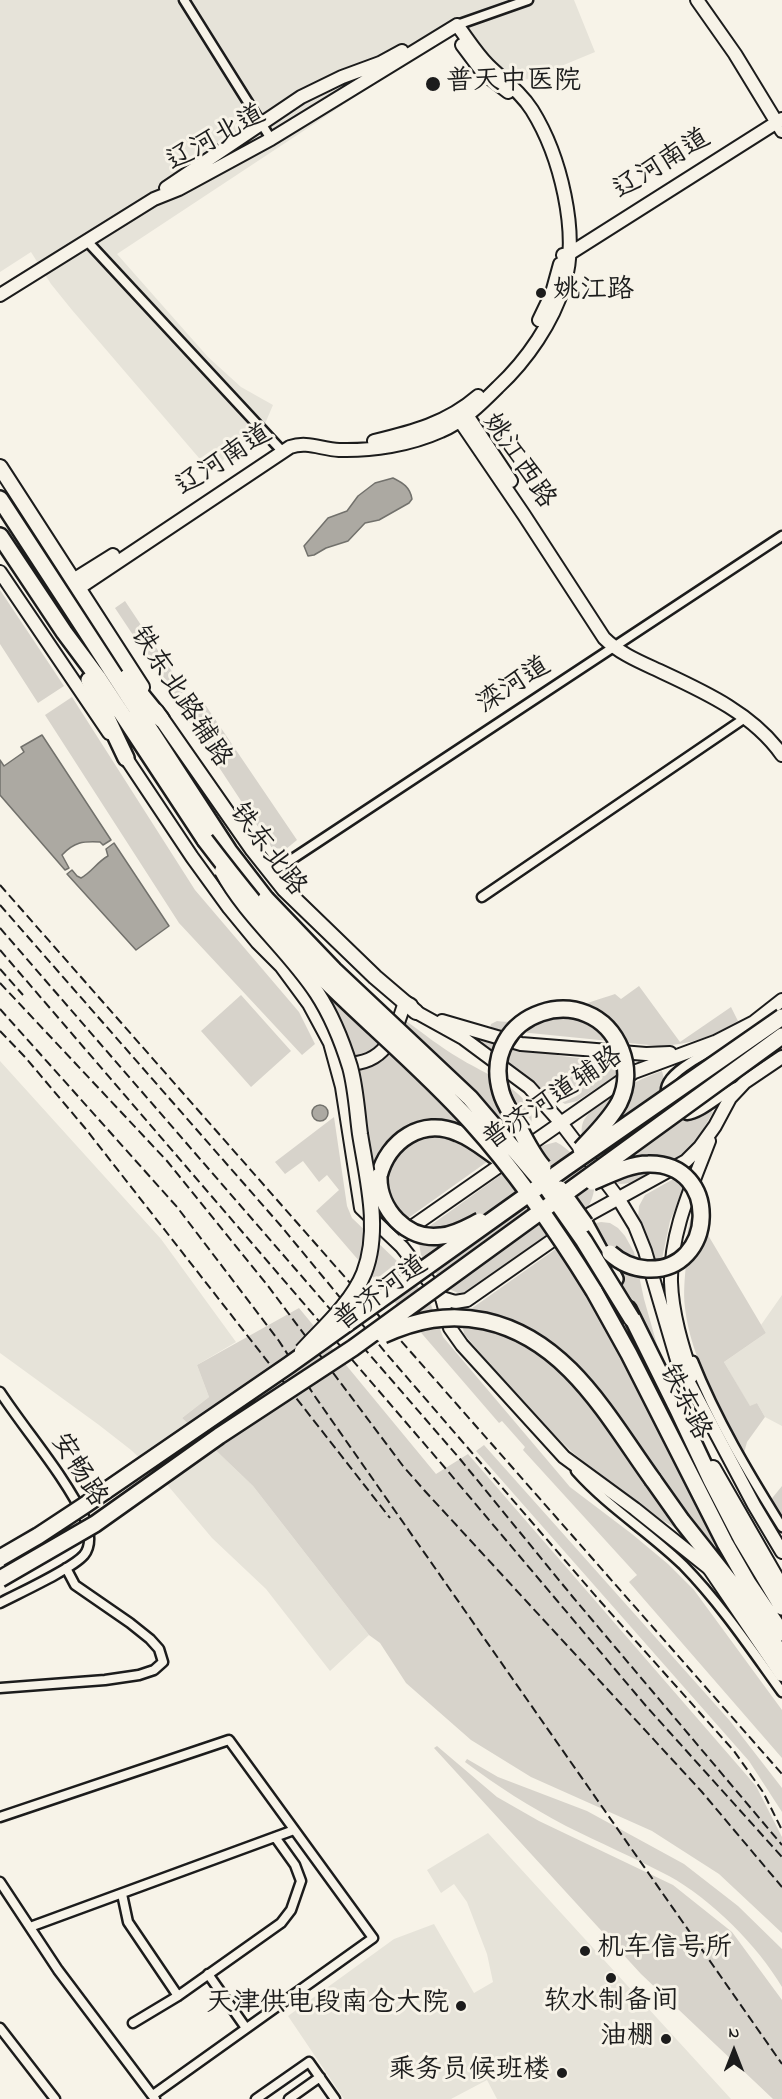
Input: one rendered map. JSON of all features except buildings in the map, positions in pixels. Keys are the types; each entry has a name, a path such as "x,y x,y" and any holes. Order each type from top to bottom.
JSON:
{"highway":[{"name":"铁东北路","path":"0,499 229,851 266,899 334,970 471,1098 547,1188"},
{"name":"铁东北路","path":"0,536 64,632 99,679 205,840 264,916 296,951 462,1113 534,1198"},
{"path":"80,620 161,719"},
{"path":"64,632 103,707 126,758"},
{"path":"532,1155 501,1095 498,1074 501,1053 507,1038 516,1027 534,1014 558,1008 582,1013 602,1024 616,1040 624,1060 626,1077 622,1096 611,1115 565,1167"},
{"name":"普济河道","path":"0,1558 86,1505 289,1365 565,1167 782,1017"},
{"name":"普济河道","path":"0,1579 95,1524 219,1436 353,1348 782,1036"},
{"path":"471,1098 495,1116 532,1155 569,1200 614,1276 632,1319"},
{"path":"503,1161 460,1134 439,1128 424,1129 401,1138 391,1150 381,1170 380,1190 388,1210 398,1221 412,1231 429,1236 453,1234 512,1205"},
{"path":"573,1189 634,1166 658,1164 678,1172 689,1180 697,1193 702,1210 701,1225 694,1244 681,1258 659,1268 634,1267 617,1259 585,1224"},
{"name":"铁东路","path":"547,1188 589,1248 632,1319 742,1540 782,1607"},
{"name":"铁东路","path":"534,1198 562,1238 616,1328 725,1543 748,1583 782,1633"},
{"path":"353,1348 405,1324 433,1319 465,1318 500,1324 541,1345 571,1370 589,1392 782,1655"}],"main road":[{"name":"铁东北路辅路","path":"0,466 161,719 253,850 306,912 416,1012"},
{"path":"205,840 236,893 302,972 328,1011 339,1033 350,1069 356,1101 372,1229 370,1254 363,1275 349,1298 289,1365"},
{"path":"678,1410 782,1588"},
{"path":"682,1521 711,1569 782,1674"}],"street":[{"path":"184,0 263,122"},
{"path":"189,0 271,139"},
{"name":"辽河北道","path":"0,293 236,143 263,122 301,98 330,83 380,63 435,33 528,0"},
{"path":"697,0 780,124"},
{"path":"454,27 483,73 515,99 541,143 550,162 566,254"},
{"name":"辽河北道","path":"0,293 154,199 179,189 271,139 454,27"},
{"name":"辽河南道","path":"76,584 280,448 288,439 301,436 347,442 372,441 420,430 445,419 462,415 516,357 543,313 566,254 780,124"},
{"path":"87,241 280,448"},
{"name":"姚江西路","path":"462,415 604,638 696,688 745,718 758,727 782,755"},
{"name":"滦河道","path":"272,873 782,536"},
{"path":"0,572 192,857 229,908 257,942 281,966 309,1004 330,1043 342,1088 361,1208 402,1246 442,1298 450,1328 462,1345 589,1485 668,1551 696,1579 782,1692"},
{"name":"姚江西路","path":"617,646 690,678 738,704 761,721 782,743"},
{"path":"482,897 745,718"},
{"name":"普济河道辅路","path":"780,1062 720,1095 693,1115 687,1115 676,1109 665,1092 674,1074 742,1033 782,1000"},
{"path":"332,1052 347,1064 361,1064 378,1054 392,1040 405,1002 443,1021 521,1044 646,1054 690,1051"},
{"path":"416,1012 463,1038 529,1087 561,1124"},
{"name":"普济河道辅路","path":"402,1246 405,1233 417,1224 634,1072 715,1042 754,1022"},
{"name":"普济河道辅路","path":"442,1298 455,1302 467,1300 590,1214 686,1161 700,1147 715,1126 730,1098 745,1082"},
{"name":"铁东路","path":"561,1124 618,1198 635,1226 645,1251 677,1360 754,1505 782,1552"},
{"name":"铁东路","path":"699,1402 677,1322 671,1282 678,1228 684,1206 715,1126"},
{"name":"铁东路","path":"677,1322 714,1407 782,1527"},
{"name":"安畅路","path":"0,1392 67,1488 86,1521 90,1541 84,1554 66,1568 0,1603"},
{"path":"564,1457 635,1509 735,1588"},
{"path":"0,1688 140,1675 154,1670 163,1662 159,1649 150,1639 75,1585 66,1568"},
{"path":"0,1817 229,1740 373,1938 154,2097 58,1970 0,1882"},
{"path":"30,1927 294,1830"},
{"path":"133,2023 178,1996 281,1923 291,1910 301,1881 295,1864 275,1837"},
{"path":"122,1893 128,1922 178,1996"},
{"path":"208,1974 246,2028"},
{"path":"0,2028 55,2099"},
{"path":"256,2099 309,2062 335,2099"},
{"path":"289,2099 320,2077"}],"shaded area":[{"path":"0,0 574,0 595,52 530,79 512,80 462,29 426,50 117,254 208,357 241,387 273,405 264,426 243,441 211,472 72,310 51,284 31,252 0,272"},
{"path":"393,478 408,488 412,499 409,503 379,520 365,523 348,541 308,556 304,546 328,518 347,511 358,496 375,483"},
{"path":"0,590 64,686 38,703 0,644"},
{"path":"125,601 185,691 175,698 115,608"},
{"path":"72,697 195,890 299,1012 315,1044 302,1055 179,923 45,715"},
{"path":"202,700 297,840 286,849 272,848 182,711"},
{"path":"42,735 111,840 103,845 100,842 89,842 71,847 62,855 69,868 65,870 0,795 0,760 4,766 24,752 21,747"},
{"path":"114,843 169,926 136,950 67,874 72,870 81,878 85,876 108,856 106,849"},
{"path":"639,986 680,1042 731,1007 738,1021 700,1039 659,1046 490,1029 491,1024 497,1021 508,1022 538,1017 615,994 621,999"},
{"path":"327,991 384,1044 371,1055 354,1061 322,992"},
{"path":"241,995 291,1051 251,1087 201,1031"},
{"path":"406,1021 452,1054 514,1090 527,1104 532,1119 526,1134 404,1221 394,1224 384,1222 377,1210 356,1068 368,1066 400,1041"},
{"path":"488,1036 561,1056 634,1064 577,1101 565,1104 491,1056 481,1042"},
{"path":"0,1061 161,1239 236,1342 197,1365 209,1397 182,1418 253,1486 369,1635 330,1671 266,1589 212,1538 164,1481 131,1450 99,1425 0,1353"},
{"path":"662,1071 664,1079 659,1094 665,1110 687,1119 692,1119 709,1110 713,1112 697,1139 671,1165 630,1183 614,1182 583,1139 584,1120 590,1112 608,1098 631,1084"},
{"path":"317,1105 323,1105 328,1113 326,1119 317,1121 312,1116 312,1110"},
{"path":"334,1117 347,1206 352,1218 398,1262 430,1302 443,1337 570,1487 632,1534 668,1564 694,1590 782,1710 782,1758 629,1582 637,1575 523,1450 525,1447 502,1421 499,1423 316,1211 339,1190 327,1175 319,1182 303,1161 285,1174 275,1162"},
{"path":"556,1142 577,1159 591,1177 594,1188 589,1206 466,1292 458,1293 449,1289 421,1255 420,1233 541,1146"},
{"path":"693,1168 670,1221 659,1273 638,1219 639,1206 645,1195"},
{"path":"699,1209 708,1235 766,1333 724,1362 750,1406 757,1403 765,1417 747,1442 744,1453 700,1365 688,1327 684,1296 687,1237 693,1212"},
{"path":"610,1223 618,1228 634,1252 644,1299 716,1552 660,1519 611,1484 572,1452 530,1411 464,1334 461,1316 591,1224"},
{"path":"782,1295 782,1426 765,1417 757,1403 750,1407 724,1362 766,1333 761,1325"},
{"path":"299,1308 436,1474 468,1454 756,1786 782,1837 782,1933 719,1874 652,1831 531,1777 471,1740 406,1683 380,1643 369,1635 253,1486 182,1418 209,1397 197,1365"},
{"path":"484,1445 730,1721 782,1788 782,1812 749,1761 476,1451"},
{"path":"782,1486 782,1522 769,1502"},
{"path":"437,1746 497,1797 539,1821 673,1885 732,1932 782,2000 782,2099 773,2099 641,1974 434,1748"},
{"path":"467,1759 498,1777 587,1811 684,1864 738,1906 782,1949 782,1987 747,1940 701,1897 669,1876 566,1826 514,1796 465,1762"},
{"path":"488,1833 731,2099 497,2099 487,2080 451,2099 344,2099 288,2016 394,1939 434,1924 474,1993 493,1982 487,1954 467,1902 454,1884 441,1893 427,1870"}],"railway":[{"path":"0,885 782,1774"},
{"path":"0,905 281,1226 385,1352 600,1601 734,1751 763,1792 782,1830"},
{"path":"0,928 460,1459 782,1845"},
{"path":"0,950 446,1469 646,1706 782,1857"},
{"path":"0,969 23,995"},
{"path":"0,983 167,1161 268,1286 403,1466 702,1792 782,1887"},
{"path":"0,1009 177,1207 279,1341 314,1395 782,2064"},
{"path":"0,1031 85,1128 390,1518"}],"place":[{"name":"普天中医院","path":"433,84"},
{"name":"姚江路","path":"541,293"},
{"name":"机车信号所","path":"585,1951"},
{"name":"软水制备间","path":"611,1978"},
{"name":"天津供电段南仓大院","path":"461,2006"},
{"name":"油棚","path":"666,2039"},
{"name":"乘务员候班楼","path":"562,2073"}]}
